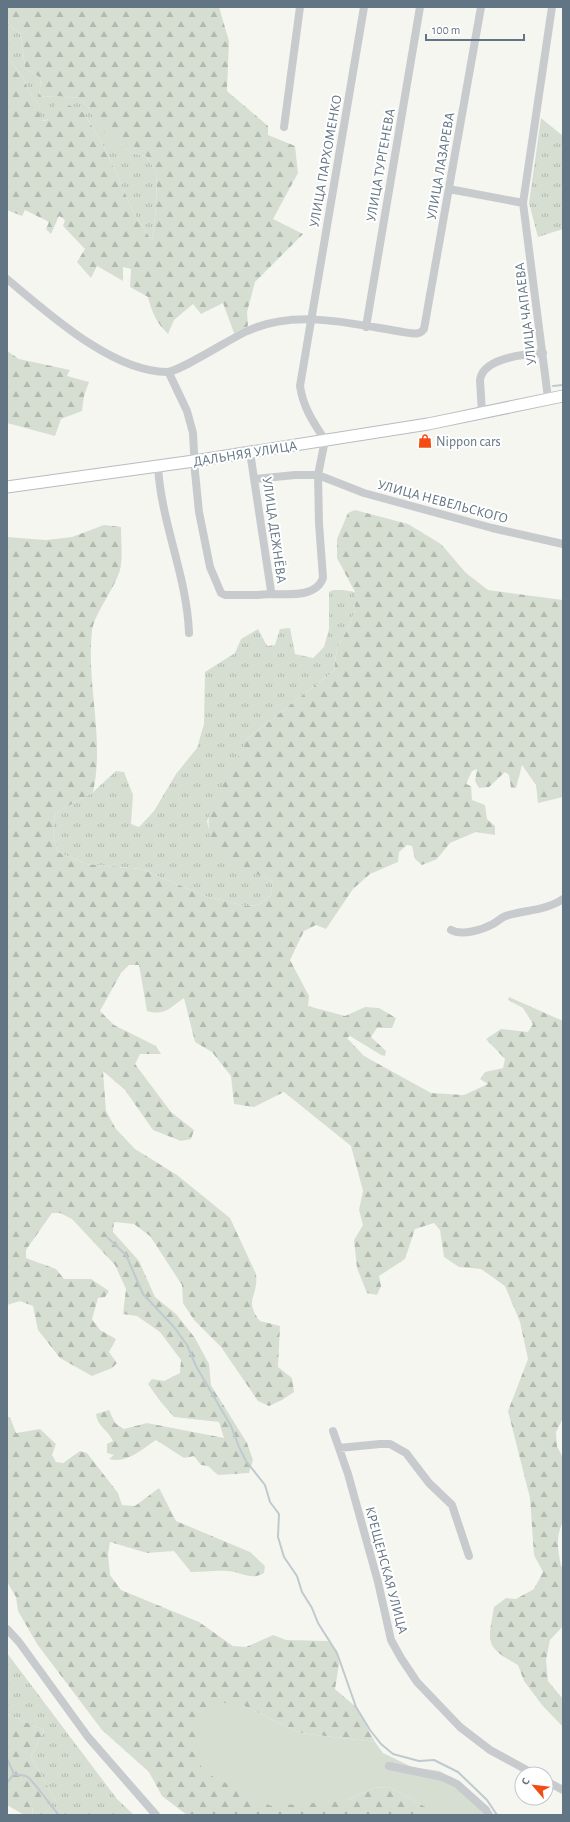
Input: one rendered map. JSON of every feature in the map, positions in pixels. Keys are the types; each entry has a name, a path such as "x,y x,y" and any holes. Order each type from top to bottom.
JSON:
{"main road":[{"name":"ДАЛЬНЯЯ УЛИЦА","path":"7,487 194,461 428,424 563,396"}],"street":[{"path":"284,127 300,7"},
{"name":"УЛИЦА ПАРХОМЕНКО","path":"325,440 308,414 302,400 300,386 364,7"},
{"name":"УЛИЦА ТУРГЕНЕВА","path":"366,327 420,7"},
{"name":"УЛИЦА ЛАЗАРЕВА","path":"366,327 417,334 422,333 424,329 481,7"},
{"name":"УЛИЦА ЧАПАЕВА","path":"548,398 523,203 549,19 552,7"},
{"path":"449,189 523,203"},
{"path":"7,279 75,334 121,360 152,372 169,373 264,324 291,319 311,318 366,327"},
{"path":"482,413 480,380 485,368 515,356 543,353"},
{"path":"169,373 187,411 193,433 194,461"},
{"path":"270,594 311,592 321,585 323,578 319,523 318,475 325,440"},
{"name":"УЛИЦА ДЕЖНЁВА","path":"194,461 199,512 210,567 220,593 225,595 270,594 271,591 250,452"},
{"path":"158,466 164,512 188,614 189,633"},
{"path":"255,479 295,475 318,475"},
{"name":"УЛИЦА НЕВЕЛЬСКОГО","path":"318,475 364,493 492,528 563,544"},
{"path":"451,930 457,933 476,930 492,925 507,915 548,907 563,899"},
{"name":"КРЕЩЕНСКАЯ УЛИЦА","path":"333,1431 378,1582 391,1640 401,1658 417,1682 460,1727 490,1750 519,1766"},
{"path":"339,1448 390,1444 406,1453 429,1483 452,1505 469,1556"},
{"path":"7,1629 19,1642 88,1737 156,1815"},
{"path":"389,1766 442,1777 457,1784 486,1810 489,1815"},
{"path":"554,1785 563,1790"}],"green space":[{"path":"7,7 219,7 229,41 227,91 268,126 268,135 295,146 298,173 273,219 303,234 255,282 247,312 248,326 234,333 223,303 201,314 193,304 174,320 168,334 155,317 148,297 130,287 131,269 123,267 123,281 97,266 91,278 77,262 85,249 63,226 65,220 59,216 51,234 46,229 49,222 25,210 22,216 7,210 7,56 22,76 30,93 40,107 40,121 48,120 56,103 67,104 84,113 104,147 135,215 152,241 156,209 157,173 146,156 131,153 99,128 88,107 79,98 58,96 39,97 41,78 25,69 21,35 7,22"},
{"path":"7,22 21,35 25,69 41,78 39,97 58,96 79,98 88,107 100,128 131,153 146,156 157,173 156,209 152,241 135,215 104,147 84,113 40,121 40,107 30,93 22,76 7,56"},
{"path":"541,118 563,136 563,229 538,237 529,203"},
{"path":"7,351 19,359 70,370 67,376 89,382 84,396 82,411 61,419 55,436 7,423"},
{"path":"355,510 408,524 441,544 466,573 488,590 563,600 563,797 538,803 536,785 522,765 516,788 511,788 509,775 505,772 489,787 479,788 475,781 477,769 472,771 466,784 471,786 472,800 485,805 487,819 495,826 495,835 476,832 450,843 437,859 422,865 415,859 412,846 407,845 399,852 398,862 370,874 353,889 326,929 316,925 304,931 290,960 309,996 308,1006 345,1016 365,1007 379,1008 396,1018 392,1028 377,1028 371,1037 386,1051 385,1056 350,1036 347,1038 364,1056 431,1093 464,1095 488,1084 480,1079 485,1072 503,1068 505,1059 486,1039 501,1029 528,1032 533,1024 523,1008 508,1000 509,997 563,1021 563,1418 556,1432 557,1446 563,1458 563,1522 560,1528 558,1544 561,1566 563,1567 563,1626 550,1640 546,1660 548,1681 563,1699 563,1727 542,1705 524,1681 518,1665 507,1659 494,1648 490,1636 494,1607 506,1598 516,1599 534,1589 543,1572 534,1555 530,1498 508,1411 528,1359 520,1322 505,1286 481,1269 459,1267 444,1257 440,1230 434,1223 415,1229 405,1259 379,1276 381,1286 377,1295 367,1293 357,1268 354,1240 363,1225 359,1210 363,1191 351,1146 284,1092 254,1107 234,1104 231,1076 212,1052 195,1042 184,998 163,1012 147,1011 139,965 129,965 121,973 100,1011 114,1025 156,1046 161,1054 140,1054 135,1064 171,1112 194,1130 191,1139 181,1141 153,1130 125,1090 103,1071 106,1111 116,1129 135,1149 177,1175 230,1218 256,1274 256,1288 252,1303 255,1314 260,1321 280,1326 278,1367 292,1378 294,1392 269,1406 258,1401 221,1347 194,1320 183,1303 182,1285 150,1236 134,1224 114,1222 113,1232 139,1261 155,1297 176,1314 195,1338 209,1364 211,1385 247,1443 253,1460 249,1473 218,1475 208,1466 201,1465 194,1456 184,1458 156,1440 128,1458 116,1460 109,1459 114,1455 107,1453 107,1444 113,1441 98,1422 96,1414 109,1410 115,1423 124,1429 147,1423 224,1438 219,1422 174,1417 148,1384 152,1379 164,1381 180,1373 181,1360 160,1332 137,1316 123,1314 126,1289 115,1265 72,1219 60,1213 52,1213 26,1250 26,1258 56,1269 64,1279 91,1279 109,1291 105,1297 98,1298 92,1319 100,1330 116,1339 109,1352 117,1363 112,1368 92,1376 60,1358 38,1330 33,1306 20,1301 7,1305 7,537 46,540 72,537 104,525 121,527 122,555 120,570 114,585 97,617 92,631 91,671 97,752 93,792 56,813 53,832 58,852 86,864 141,869 205,896 246,906 258,905 271,895 273,882 232,863 217,852 211,841 209,828 210,810 248,738 334,671 337,648 349,627 355,610 355,592 337,558 337,539 348,513"},
{"path":"333,590 355,592 355,610 349,627 337,648 334,671 248,738 207,821 212,843 220,855 273,882 271,895 258,905 246,906 205,896 141,869 86,864 58,852 53,832 56,813 93,792 116,771 124,772 133,795 131,824 139,827 154,811 176,774 197,748 204,724 205,672 235,653 241,639 258,629 267,646 275,645 280,629 290,628 295,654 313,658 324,647 329,629 329,592"},
{"path":"7,1417 10,1417 16,1433 40,1429 56,1444 52,1455 56,1462 63,1463 80,1451 87,1453 118,1493 122,1505 135,1506 159,1488 176,1521 250,1552 265,1566 264,1573 254,1576 228,1571 191,1572 174,1551 147,1553 110,1542 108,1554 110,1575 121,1590 199,1622 233,1646 246,1647 273,1635 286,1640 328,1641 337,1651 339,1664 335,1689 356,1707 375,1742 300,1733 242,1705 345,1801 373,1788 389,1787 426,1807 426,1815 187,1815 162,1796 149,1772 102,1730 37,1644 18,1611 16,1597 7,1582"},
{"path":"7,1653 117,1799 134,1815 32,1815 33,1806 26,1794 57,1803 31,1757 44,1730 7,1714"},
{"path":"217,1702 242,1705 300,1733 375,1742 383,1753 412,1767 440,1771 465,1790 486,1815 426,1815 426,1807 389,1787 373,1788 345,1801 271,1806 206,1773 198,1762 199,1722 205,1708"},
{"path":"7,1714 44,1730 31,1757 57,1803 44,1804 27,1795 33,1806 32,1815 24,1815 7,1805"}],"waterway":[{"path":"553,386 563,385"},
{"path":"108,1238 126,1255 143,1294 174,1327 187,1345 196,1366 231,1426 246,1461 265,1485 270,1502 279,1514 278,1537 284,1557 297,1576 302,1592 312,1608 318,1623 337,1653 356,1707 370,1730 381,1744 393,1754 419,1761 434,1760 458,1772 487,1800 497,1815"},
{"path":"7,1741 7,1750"},
{"path":"7,1759 14,1774"},
{"path":"14,1774 29,1778 59,1815"},
{"path":"7,1783 13,1775"}],"place":[{"name":"Nippon cars","path":"425,441"}]}
